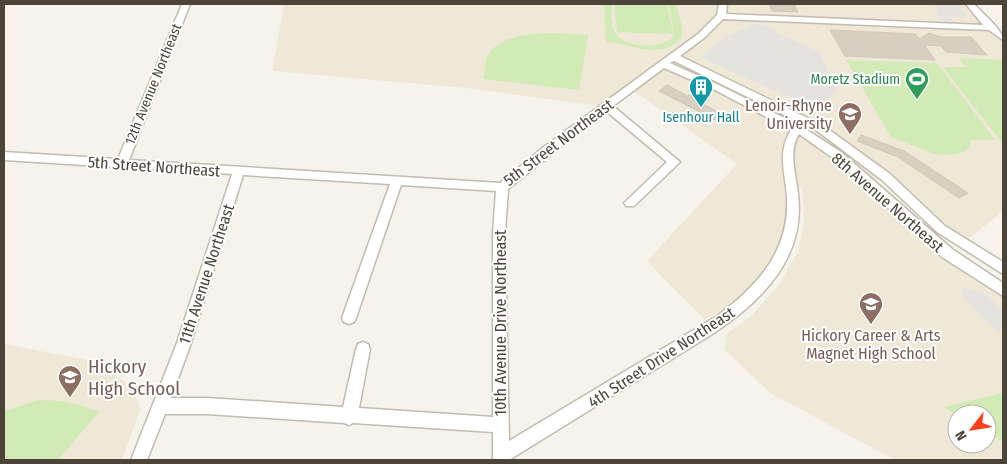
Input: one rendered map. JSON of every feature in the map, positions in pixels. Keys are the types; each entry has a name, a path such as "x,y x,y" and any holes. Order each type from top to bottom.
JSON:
{"street":[{"name":"12th Avenue Northeast","path":"121,165 186,4"},
{"path":"723,4 721,16 995,28"},
{"path":"970,4 987,24 995,28"},
{"path":"976,4 1003,37"},
{"name":"5th Street Northeast","path":"5,158 502,187 710,28 721,16"},
{"name":"8th Avenue Northeast","path":"669,60 802,124 947,253 1003,290"},
{"path":"606,106 674,162 630,204"},
{"path":"802,124 880,172 941,229 1003,270 989,281"},
{"name":"4th Street Drive Northeast","path":"501,458 710,329 768,280 786,248 792,225 793,199 788,146 792,133 802,124"},
{"name":"11th Avenue Northeast","path":"139,460 161,406 239,171"},
{"path":"349,318 397,180"},
{"name":"10th Avenue Drive Northeast","path":"501,458 499,232 502,187"},
{"path":"349,417 362,349"},
{"path":"161,406 207,406 349,417 501,425"}],"shaded area":[{"name":"Lenoir-Rhyne University","path":"284,4 967,4 1003,41 1003,211 966,241 890,176 862,185 935,254 1003,298 1003,460 895,460 770,393 724,349 727,333 749,318 778,286 798,251 804,222 802,187 784,184 787,215 781,239 761,276 743,296 705,320 647,261 737,164 627,86 600,106 466,88 272,71"},
{"path":"928,4 958,4 961,8 957,8 969,16 960,18 949,15 955,23 949,23 941,19 935,11 939,11 935,6"},
{"path":"756,24 774,29 776,32 819,52 837,89 817,110 700,57 727,36"},
{"path":"962,286 987,295 1003,311 1003,329 997,331 961,294"},
{"name":"Hickory High School","path":"4,344 87,360 133,386 140,410 122,460 4,460"}],"green space":[{"path":"604,4 611,4 612,25 619,37 643,46 661,44 674,36 669,4 676,4 682,36 671,46 654,50 606,42"},
{"path":"614,4 667,4 673,34 617,32"},
{"path":"551,33 588,35 579,90 483,79 488,55 500,43 516,37"},
{"path":"958,58 1003,60 1003,144 943,67 966,67"},
{"name":"Moretz Stadium","path":"846,60 937,63 995,140 971,140 970,146 966,151 952,155 934,154 891,137"},
{"path":"1003,393 1003,442 997,439 997,404 957,404"},
{"path":"39,400 84,406 99,412 58,460 4,460 4,411"}],"building":[{"path":"769,4 794,4 798,12 772,11"},
{"path":"830,30 915,34 920,39 929,33 941,37 971,37 987,55 946,52 941,46 924,45 935,60 845,56"},
{"name":"Isenhour Hall","path":"667,85 688,96 692,93 703,98 699,102 722,114 715,120 659,91"},
{"path":"861,135 904,151 968,193 959,198 898,157 857,141"}],"place":[{"name":"Moretz Stadium","path":"917,100"},
{"name":"Isenhour Hall","path":"701,108"},
{"name":"Lenoir-Rhyne University","path":"850,135"},
{"name":"Hickory Career & Arts Magnet High School","path":"871,325"},
{"name":"Hickory High School","path":"70,398"}]}
